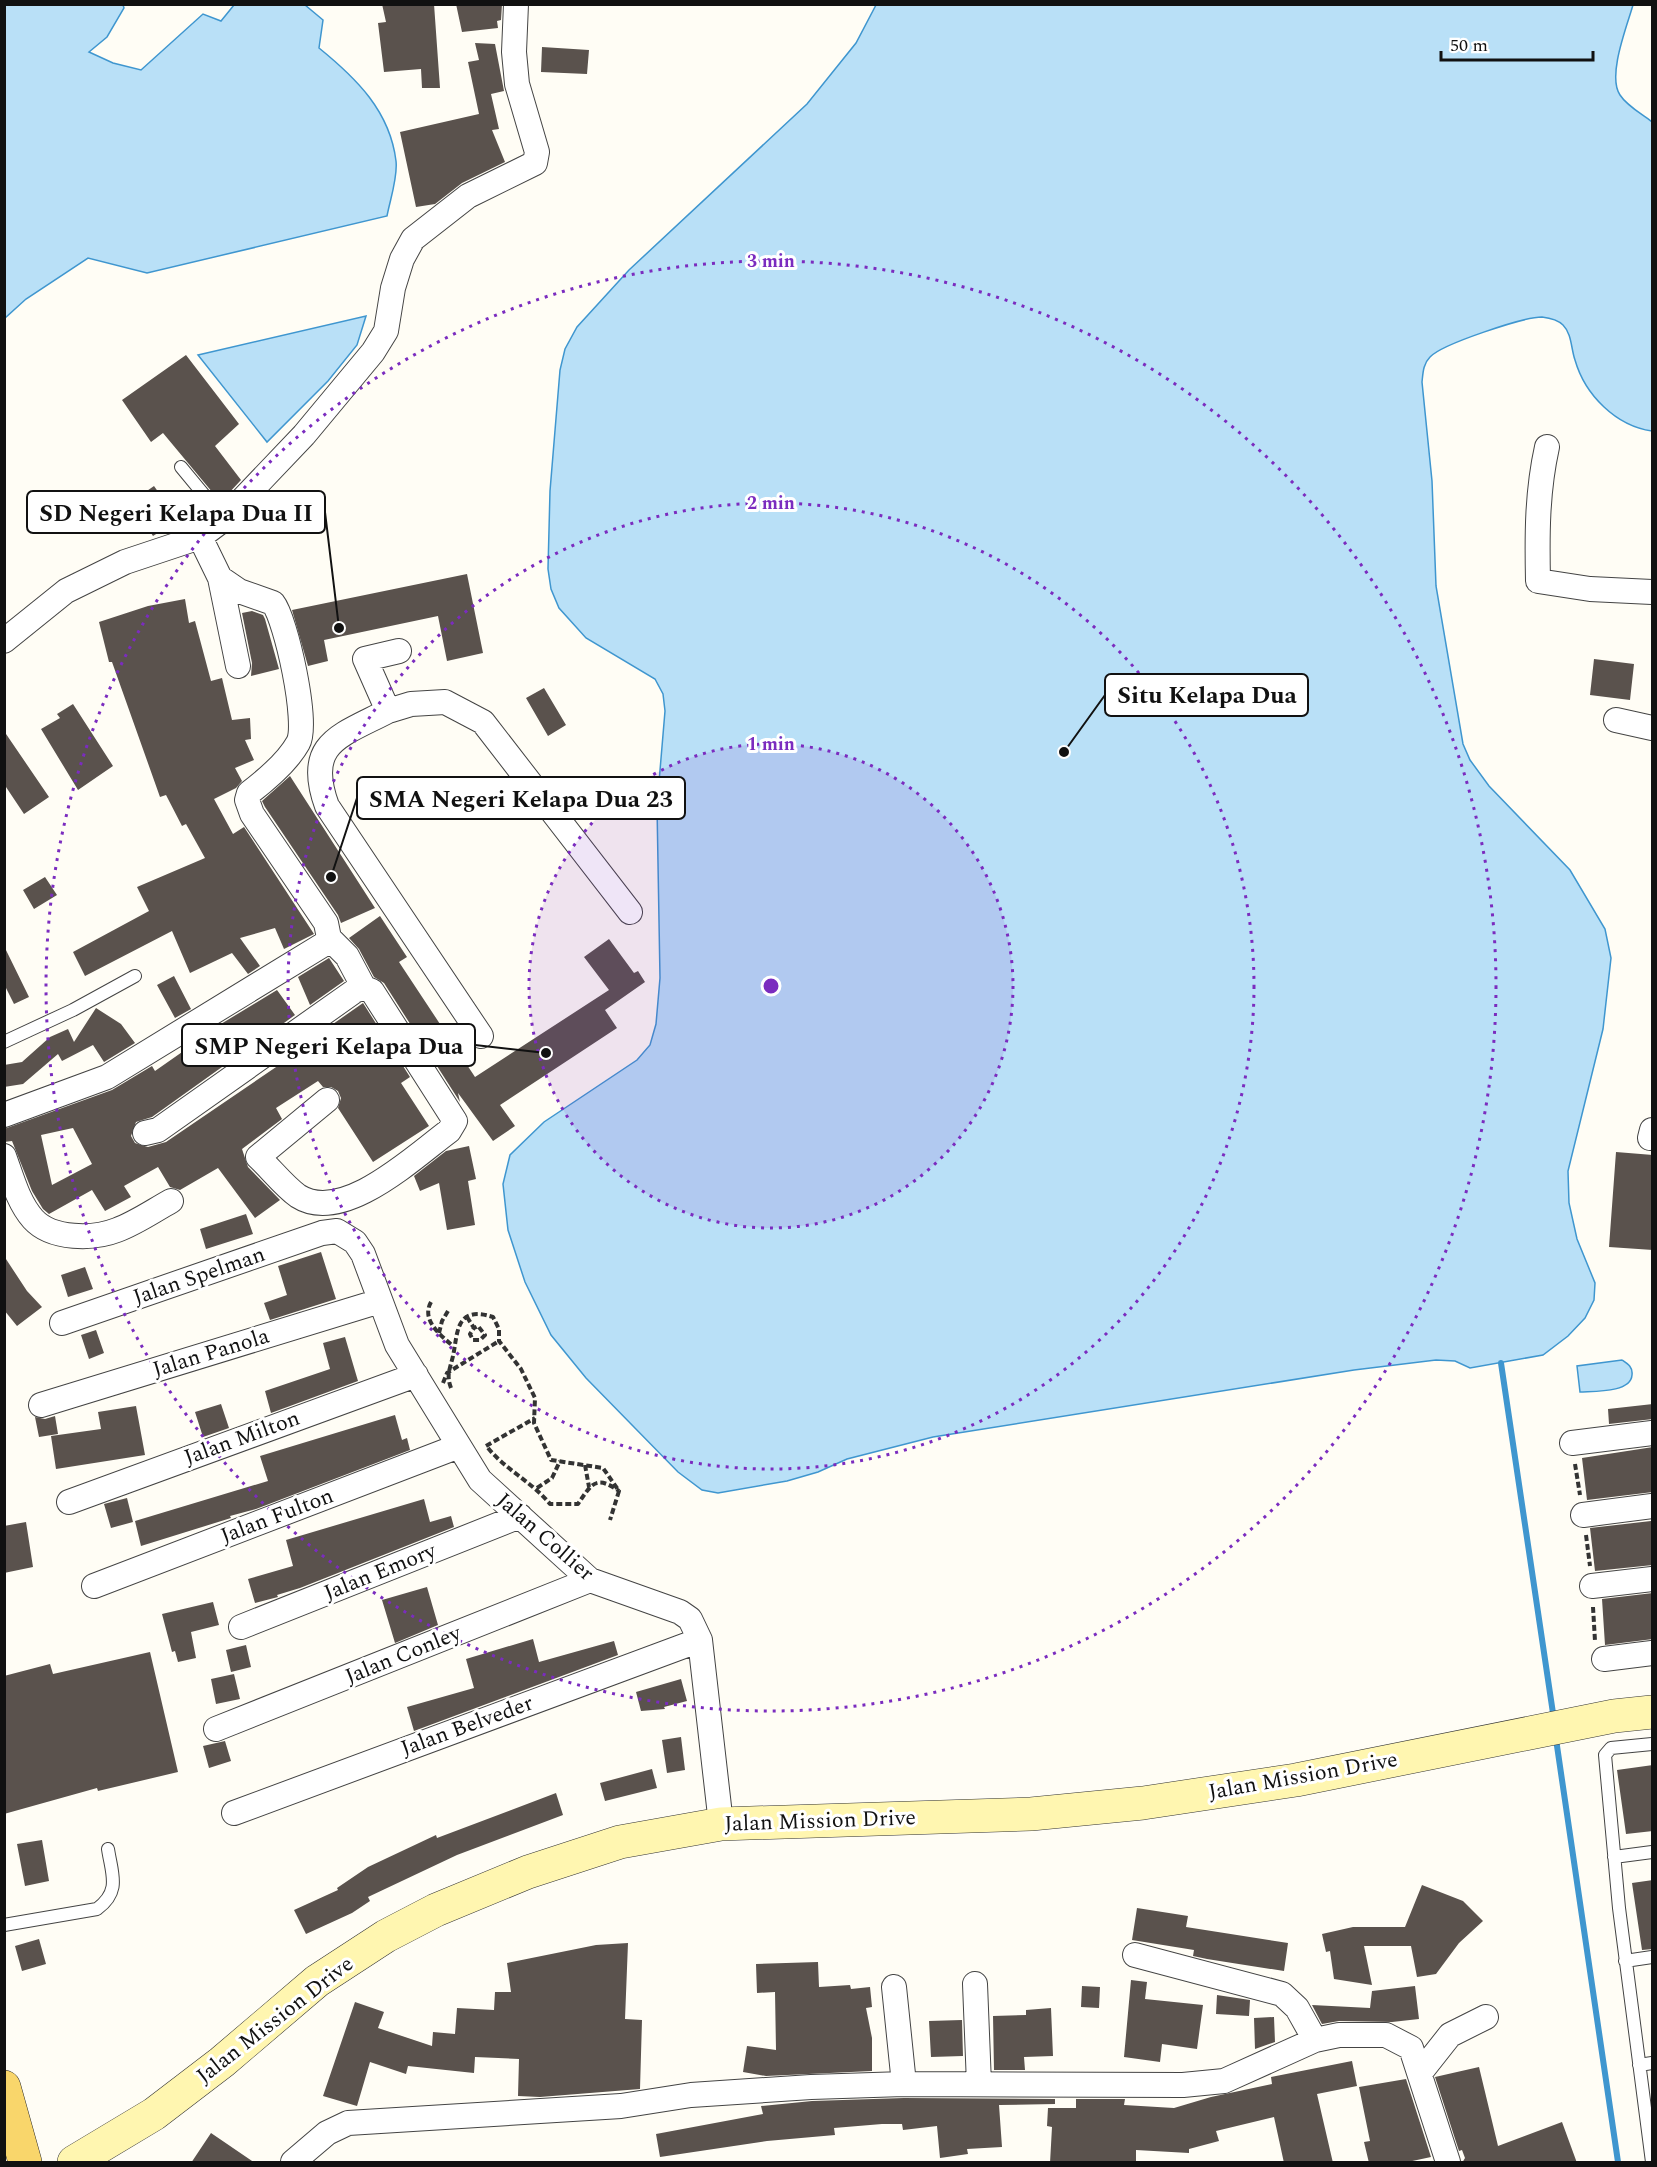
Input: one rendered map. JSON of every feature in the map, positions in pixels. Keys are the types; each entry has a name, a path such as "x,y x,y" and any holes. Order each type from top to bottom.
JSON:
{"main road":[{"path":"4,2087 16,2149"}],"street":[{"path":"4,641 66,591 126,562 200,537 224,519 304,435 373,352 386,331 396,278 402,258 413,239 468,196 535,163 537,152 517,84 514,52 516,4"},
{"path":"1547,447 1540,480 1537,518 1538,581 1590,589 1653,592"},
{"path":"200,537 220,578 238,666"},
{"path":"220,578 239,591 267,598 279,610 302,715 300,741 286,759 249,792 247,800 252,813 326,923 329,938 347,956 364,988"},
{"path":"388,711 364,659 399,651"},
{"path":"481,1036 327,806 318,782 321,757 335,739 388,711 411,704 445,702 483,722 630,912"},
{"path":"1616,720 1653,728"},
{"path":"300,741 321,757"},
{"path":"4,1115 107,1077 326,943 329,938"},
{"path":"145,1133 158,1130 356,990 364,988 372,991 453,1115 453,1127 370,1189 340,1200 309,1201 297,1196 258,1157 327,1100"},
{"path":"7,1170 21,1202 35,1221 52,1231 64,1234 93,1236 115,1231 171,1201"},
{"name":"Jalan Collier","path":"337,1231 346,1235 359,1248 397,1345 416,1375 445,1400 470,1442 480,1480 590,1580 680,1612 690,1619 700,1640 721,1824"},
{"name":"Jalan Spelman","path":"62,1323 322,1233 337,1231"},
{"name":"Jalan Panola","path":"41,1406 380,1301"},
{"name":"Jalan Milton","path":"69,1502 416,1375"},
{"path":"1572,1443 1653,1433"},
{"name":"Jalan Fulton","path":"94,1586 470,1442"},
{"path":"1583,1515 1653,1506"},
{"name":"Jalan Emory","path":"241,1627 520,1516"},
{"path":"1592,1586 1653,1579"},
{"name":"Jalan Conley","path":"216,1729 590,1580"},
{"name":"Jalan Belveder","path":"234,1813 700,1640"},
{"path":"1604,1659 1653,1653"},
{"name":"Jalan Mission Drive","path":"74,2163 102,2143 154,2114 222,2062 317,1981 386,1936 436,1910 538,1868 620,1842 721,1824 1019,1814 1143,1803 1296,1780 1588,1721 1653,1712"},
{"path":"1135,1956 1282,1994 1298,2008 1315,2040"},
{"path":"975,1984 979,2084"},
{"path":"894,1987 904,2084"},
{"path":"1420,2073 1450,2035 1486,2017"},
{"path":"293,2163 327,2133 348,2123 621,2106 691,2095 904,2084 1137,2086 1224,2081 1315,2040 1339,2035 1386,2035 1411,2048 1448,2163"}],"lane":[{"path":"181,467 224,519"},
{"path":"4,1042 73,1010 135,976"},
{"path":"1652,2163 1625,1961 1605,1755 1611,1748 1653,1744"},
{"path":"4,1925 97,1909 108,1900 114,1885 108,1849"},
{"path":"1614,1857 1653,1852"},
{"path":"1625,1961 1653,1957"},
{"path":"1639,2065 1653,2063"}],"path":[{"path":"431,1302 428,1308 430,1323 453,1347"},
{"path":"439,1334 442,1321 448,1311"},
{"path":"445,1400 447,1373 457,1326 467,1317 485,1314 493,1317 499,1329 499,1341 521,1370 536,1398 534,1418 540,1440 551,1460 603,1468 619,1491"},
{"path":"467,1317 474,1328"},
{"path":"447,1373 499,1341"},
{"path":"445,1400 447,1373"},
{"path":"486,1446 534,1418"},
{"path":"470,1442 486,1446 499,1461 537,1488 550,1504 578,1504 588,1487 597,1482 607,1483 619,1491"},
{"path":"1572,1443 1592,1586 1595,1646 1599,1657 1604,1659"},
{"path":"537,1488 552,1478 560,1461"},
{"path":"585,1465 588,1487"},
{"path":"610,1520 619,1491"}],"water":[{"path":"5,4 123,5 124,8 107,37 89,52 113,63 141,70 203,14 221,21 234,5 305,5 323,20 319,48 358,84 379,111 387,126 396,167 387,216 147,273 88,258 26,299 5,318"},
{"path":"876,5 1633,5 1619,51 1616,76 1617,87 1623,99 1652,122 1652,431 1626,423 1614,416 1594,397 1580,373 1566,329 1559,322 1548,318 1533,318 1502,326 1450,345 1430,357 1424,369 1422,382 1432,481 1436,586 1463,744 1470,760 1489,786 1570,870 1605,929 1611,958 1603,1029 1568,1171 1569,1203 1577,1239 1595,1283 1594,1300 1585,1318 1568,1336 1543,1355 1470,1368 1455,1361 1436,1360 1354,1370 933,1437 847,1459 818,1472 787,1481 718,1493 702,1490 678,1472 586,1378 551,1335 525,1282 508,1230 503,1184 510,1155 544,1122 637,1060 650,1045 656,1024 660,978 657,806 665,711 663,694 655,679 586,638 559,608 551,589 548,569 550,491 560,370 565,349 577,327 629,270 807,104 856,43"},
{"path":"366,316 357,345 328,381 267,442 198,355"},
{"path":"1622,1360 1632,1370 1630,1381 1625,1385 1610,1390 1580,1392 1577,1366"}],"building":[{"path":"382,4 434,4 440,88 422,88 421,69 384,72 378,23 386,22"},
{"path":"456,4 502,4 501,20 497,21 498,28 462,32"},
{"path":"475,43 495,44 504,91 491,94 499,129 492,130 505,162 462,183 435,204 416,207 400,132 479,114 468,62 479,60"},
{"path":"542,47 589,50 587,74 541,72"},
{"path":"186,355 239,424 215,446 241,480 228,494 218,499 163,433 151,442 122,400"},
{"path":"154,486 178,520 153,536 131,502"},
{"path":"467,574 483,653 447,661 438,616 324,640 328,661 308,666 292,610"},
{"path":"185,599 189,623 195,621 211,681 222,678 232,720 250,718 251,739 245,740 254,760 235,768 242,781 236,788 214,799 233,834 244,827 314,934 284,949 275,928 240,938 260,966 248,974 232,953 190,973 172,931 85,976 73,952 149,911 137,887 205,858 186,824 182,826 166,795 160,797 112,662 109,662 99,622 148,606"},
{"path":"252,611 263,615 265,619 279,669 251,676 252,663 242,613"},
{"path":"1594,659 1634,664 1630,700 1590,695"},
{"path":"544,688 566,725 548,736 526,698"},
{"path":"73,704 113,766 78,790 41,729 60,718 57,714"},
{"path":"4,731 49,797 24,814 4,784"},
{"path":"290,776 375,908 341,923 338,915 265,807 262,801"},
{"path":"45,877 57,895 34,909 23,890"},
{"path":"380,916 407,957 399,962 475,1077 609,990 584,957 609,939 634,973 638,971 645,982 605,1010 617,1028 500,1105 515,1126 493,1141 458,1093 460,1102 384,983 374,977 359,949 349,938"},
{"path":"4,946 29,997 14,1004 4,984"},
{"path":"329,958 344,981 310,1005 298,977"},
{"path":"174,976 191,1009 175,1018 157,985"},
{"path":"277,990 295,1015 266,1036 264,1034 152,1117 136,1122 131,1136 135,1143 148,1147 166,1142 282,1063 281,1061 312,1039 318,1047 328,1042 323,1031 363,1003 410,1077 401,1083 429,1126 373,1162 338,1108 341,1098 338,1091 331,1087 323,1087 318,1081 276,1108 282,1119 242,1149 248,1167 280,1200 255,1218 218,1168 180,1190 170,1187 158,1167 124,1186 131,1197 105,1211 92,1190 49,1214 43,1209 32,1191 12,1141 4,1142 4,1129 112,1090 152,1066 155,1071 185,1050 183,1047","holes":["73,1128 92,1164 52,1185 41,1135"]},
{"path":"96,1008 121,1024 135,1043 104,1062 93,1045 62,1061 58,1054 23,1084 4,1087 4,1065 22,1062 50,1037 68,1029 74,1042"},
{"path":"469,1146 476,1179 468,1181 475,1225 447,1230 439,1183 420,1191 414,1176 446,1151"},
{"path":"1616,1152 1653,1155 1653,1250 1609,1247"},
{"path":"246,1214 253,1234 206,1249 200,1229"},
{"path":"321,1252 336,1299 270,1320 264,1303 287,1295 278,1266"},
{"path":"4,1256 27,1291 42,1307 17,1326 4,1310"},
{"path":"85,1267 93,1289 68,1297 61,1275"},
{"path":"96,1330 104,1353 89,1359 81,1335"},
{"path":"345,1337 358,1381 271,1413 265,1391 330,1369 323,1343"},
{"path":"221,1404 229,1428 203,1437 195,1412"},
{"path":"1653,1404 1653,1419 1609,1424 1608,1409"},
{"path":"136,1406 145,1455 56,1469 51,1436 101,1429 98,1412"},
{"path":"395,1415 402,1440 407,1438 410,1450 256,1509 230,1516 231,1518 141,1546 135,1521 268,1481 260,1456"},
{"path":"55,1416 58,1434 39,1437 35,1417 45,1419"},
{"path":"1653,1447 1653,1492 1587,1500 1582,1458"},
{"path":"127,1498 133,1522 111,1528 104,1504"},
{"path":"424,1499 430,1522 451,1516 454,1527 277,1595 278,1597 255,1603 248,1579 293,1566 286,1540"},
{"path":"1651,1521 1653,1565 1595,1571 1590,1528"},
{"path":"26,1522 33,1567 4,1573 4,1526"},
{"path":"427,1587 438,1625 395,1643 382,1600"},
{"path":"1653,1593 1653,1639 1605,1645 1602,1599"},
{"path":"213,1602 219,1625 191,1632 196,1658 178,1662 175,1651 172,1652 162,1614"},
{"path":"533,1639 539,1662 614,1641 618,1655 414,1731 407,1707 474,1688 466,1659"},
{"path":"246,1645 251,1667 231,1672 226,1650"},
{"path":"150,1652 178,1772 98,1791 97,1788 4,1814 4,1676 50,1664 53,1674"},
{"path":"234,1674 240,1699 216,1704 211,1679"},
{"path":"681,1679 687,1701 664,1707 665,1709 641,1711 636,1692"},
{"path":"681,1737 685,1770 667,1773 662,1740"},
{"path":"225,1741 231,1761 209,1768 203,1746"},
{"path":"1653,1765 1653,1831 1626,1834 1617,1770"},
{"path":"652,1769 657,1788 605,1801 600,1783"},
{"path":"556,1793 563,1815 457,1855 368,1897 370,1901 352,1913 306,1934 294,1910 338,1890 337,1888 368,1867 436,1835 437,1838"},
{"path":"42,1840 49,1881 25,1886 17,1844"},
{"path":"1653,1880 1653,1949 1642,1950 1632,1883"},
{"path":"1422,1885 1463,1901 1483,1921 1459,1943 1436,1974 1417,1977 1411,1946 1364,1946 1372,1985 1334,1979 1330,1951 1326,1952 1322,1934 1353,1927 1405,1927"},
{"path":"1137,1908 1188,1916 1186,1927 1288,1943 1284,1971 1207,1959 1193,1956 1194,1950 1132,1940"},
{"path":"39,1939 46,1964 22,1971 15,1946"},
{"path":"628,1943 625,2019 642,2020 640,2089 540,2097 518,2096 519,2059 475,2057 474,2073 408,2066 406,2074 370,2062 357,2106 323,2096 355,2002 384,2012 378,2028 432,2046 433,2032 455,2034 457,2008 494,2010 495,1992 511,1992 507,1963 596,1945"},
{"path":"818,1962 819,1987 850,1985 851,1989 870,1987 872,2007 866,2008 872,2038 872,2071 766,2076 743,2072 747,2046 776,2050 775,1992 757,1993 756,1964"},
{"path":"1131,1980 1147,1982 1145,1999 1203,2005 1197,2049 1162,2044 1160,2062 1124,2057"},
{"path":"1082,1986 1100,1987 1099,2008 1081,2007"},
{"path":"1415,1986 1419,2019 1392,2022 1339,2021 1322,2024 1312,2005 1370,2008 1372,1991"},
{"path":"1217,1995 1250,2000 1249,2016 1216,2014"},
{"path":"1051,2008 1053,2056 1024,2057 1025,2070 994,2070 993,2016 1026,2015 1026,2010"},
{"path":"1274,2017 1275,2042 1255,2049 1254,2018"},
{"path":"962,2020 963,2056 931,2057 929,2021"},
{"path":"1352,2061 1357,2086 1317,2094 1333,2163 1284,2163 1274,2117 1216,2131 1219,2141 1189,2149 1189,2153 1136,2150 1136,2163 1050,2163 1052,2127 1047,2126 1048,2108 1076,2108 1076,2099 1125,2099 1124,2105 1174,2108 1211,2097 1272,2084 1271,2077"},
{"path":"1479,2067 1498,2146 1562,2122 1577,2163 1462,2163 1465,2158 1462,2150 1459,2151 1435,2077"},
{"path":"1406,2079 1431,2157 1403,2163 1369,2163 1364,2142 1370,2141 1359,2087"},
{"path":"904,2098 1055,2099 1055,2104 999,2105 1002,2147 967,2149 968,2154 940,2158 937,2126 903,2130 902,2124 834,2128 835,2135 767,2141 660,2157 656,2134 763,2114 761,2106 812,2101"},
{"path":"211,2133 255,2163 191,2163"}],"waterway":[{"path":"1501,1363 1554,1720"},
{"path":"1556,1739 1618,2162"}],"place":[{"name":"SD Negeri Kelapa Dua II","path":"339,628"},
{"name":"Situ Kelapa Dua","path":"1064,752"},
{"name":"SMA Negeri Kelapa Dua 23","path":"331,877"},
{"name":"SMP Negeri Kelapa Dua","path":"546,1053"}]}
